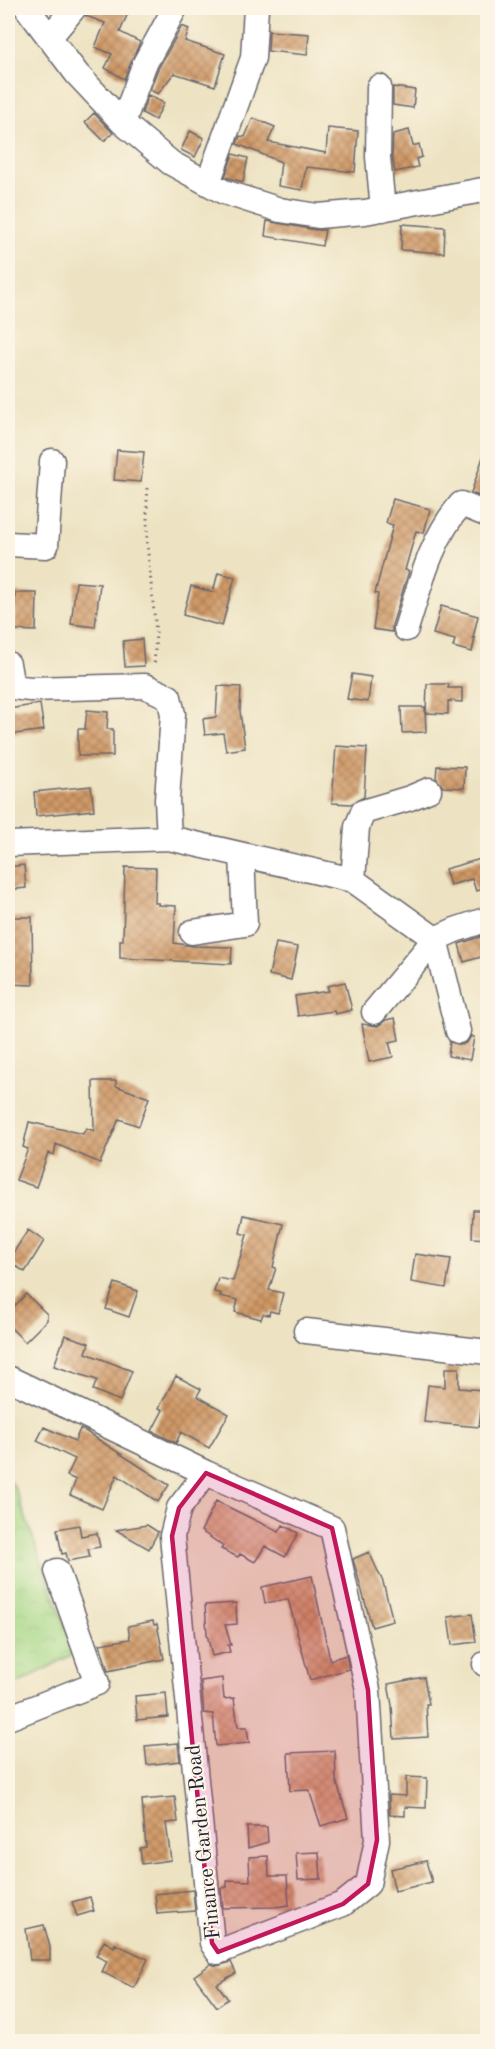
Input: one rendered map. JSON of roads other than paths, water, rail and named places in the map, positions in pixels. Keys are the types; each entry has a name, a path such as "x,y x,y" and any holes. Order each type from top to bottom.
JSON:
{"street":[{"path":"27,8 77,74 123,123 171,163 224,192 280,210 318,216 383,208 488,189"},
{"path":"49,38 74,8"},
{"path":"123,123 144,65 175,8"},
{"path":"208,183 253,58 256,8"},
{"path":"380,87 378,157 383,208"},
{"path":"8,544 46,546 52,461"},
{"path":"406,628 427,560 452,514 461,504 488,515"},
{"path":"8,664 12,687 30,689 145,686 169,697 172,714 167,800 169,838"},
{"path":"353,880 357,827 363,812 429,790"},
{"path":"8,844 169,838 353,880 435,939 458,1031"},
{"path":"192,932 245,924 242,855"},
{"path":"374,1012 435,939 488,919"},
{"path":"306,1331 488,1352"},
{"name":"Finance Garden Road","path":"8,1378 206,1473 332,1528 368,1690 377,1840 368,1884 343,1904 218,1952 213,1943 172,1536 179,1508 206,1473"},
{"path":"8,1718 97,1683 57,1571"},
{"path":"186,1670 202,1672 192,1604"}]}
